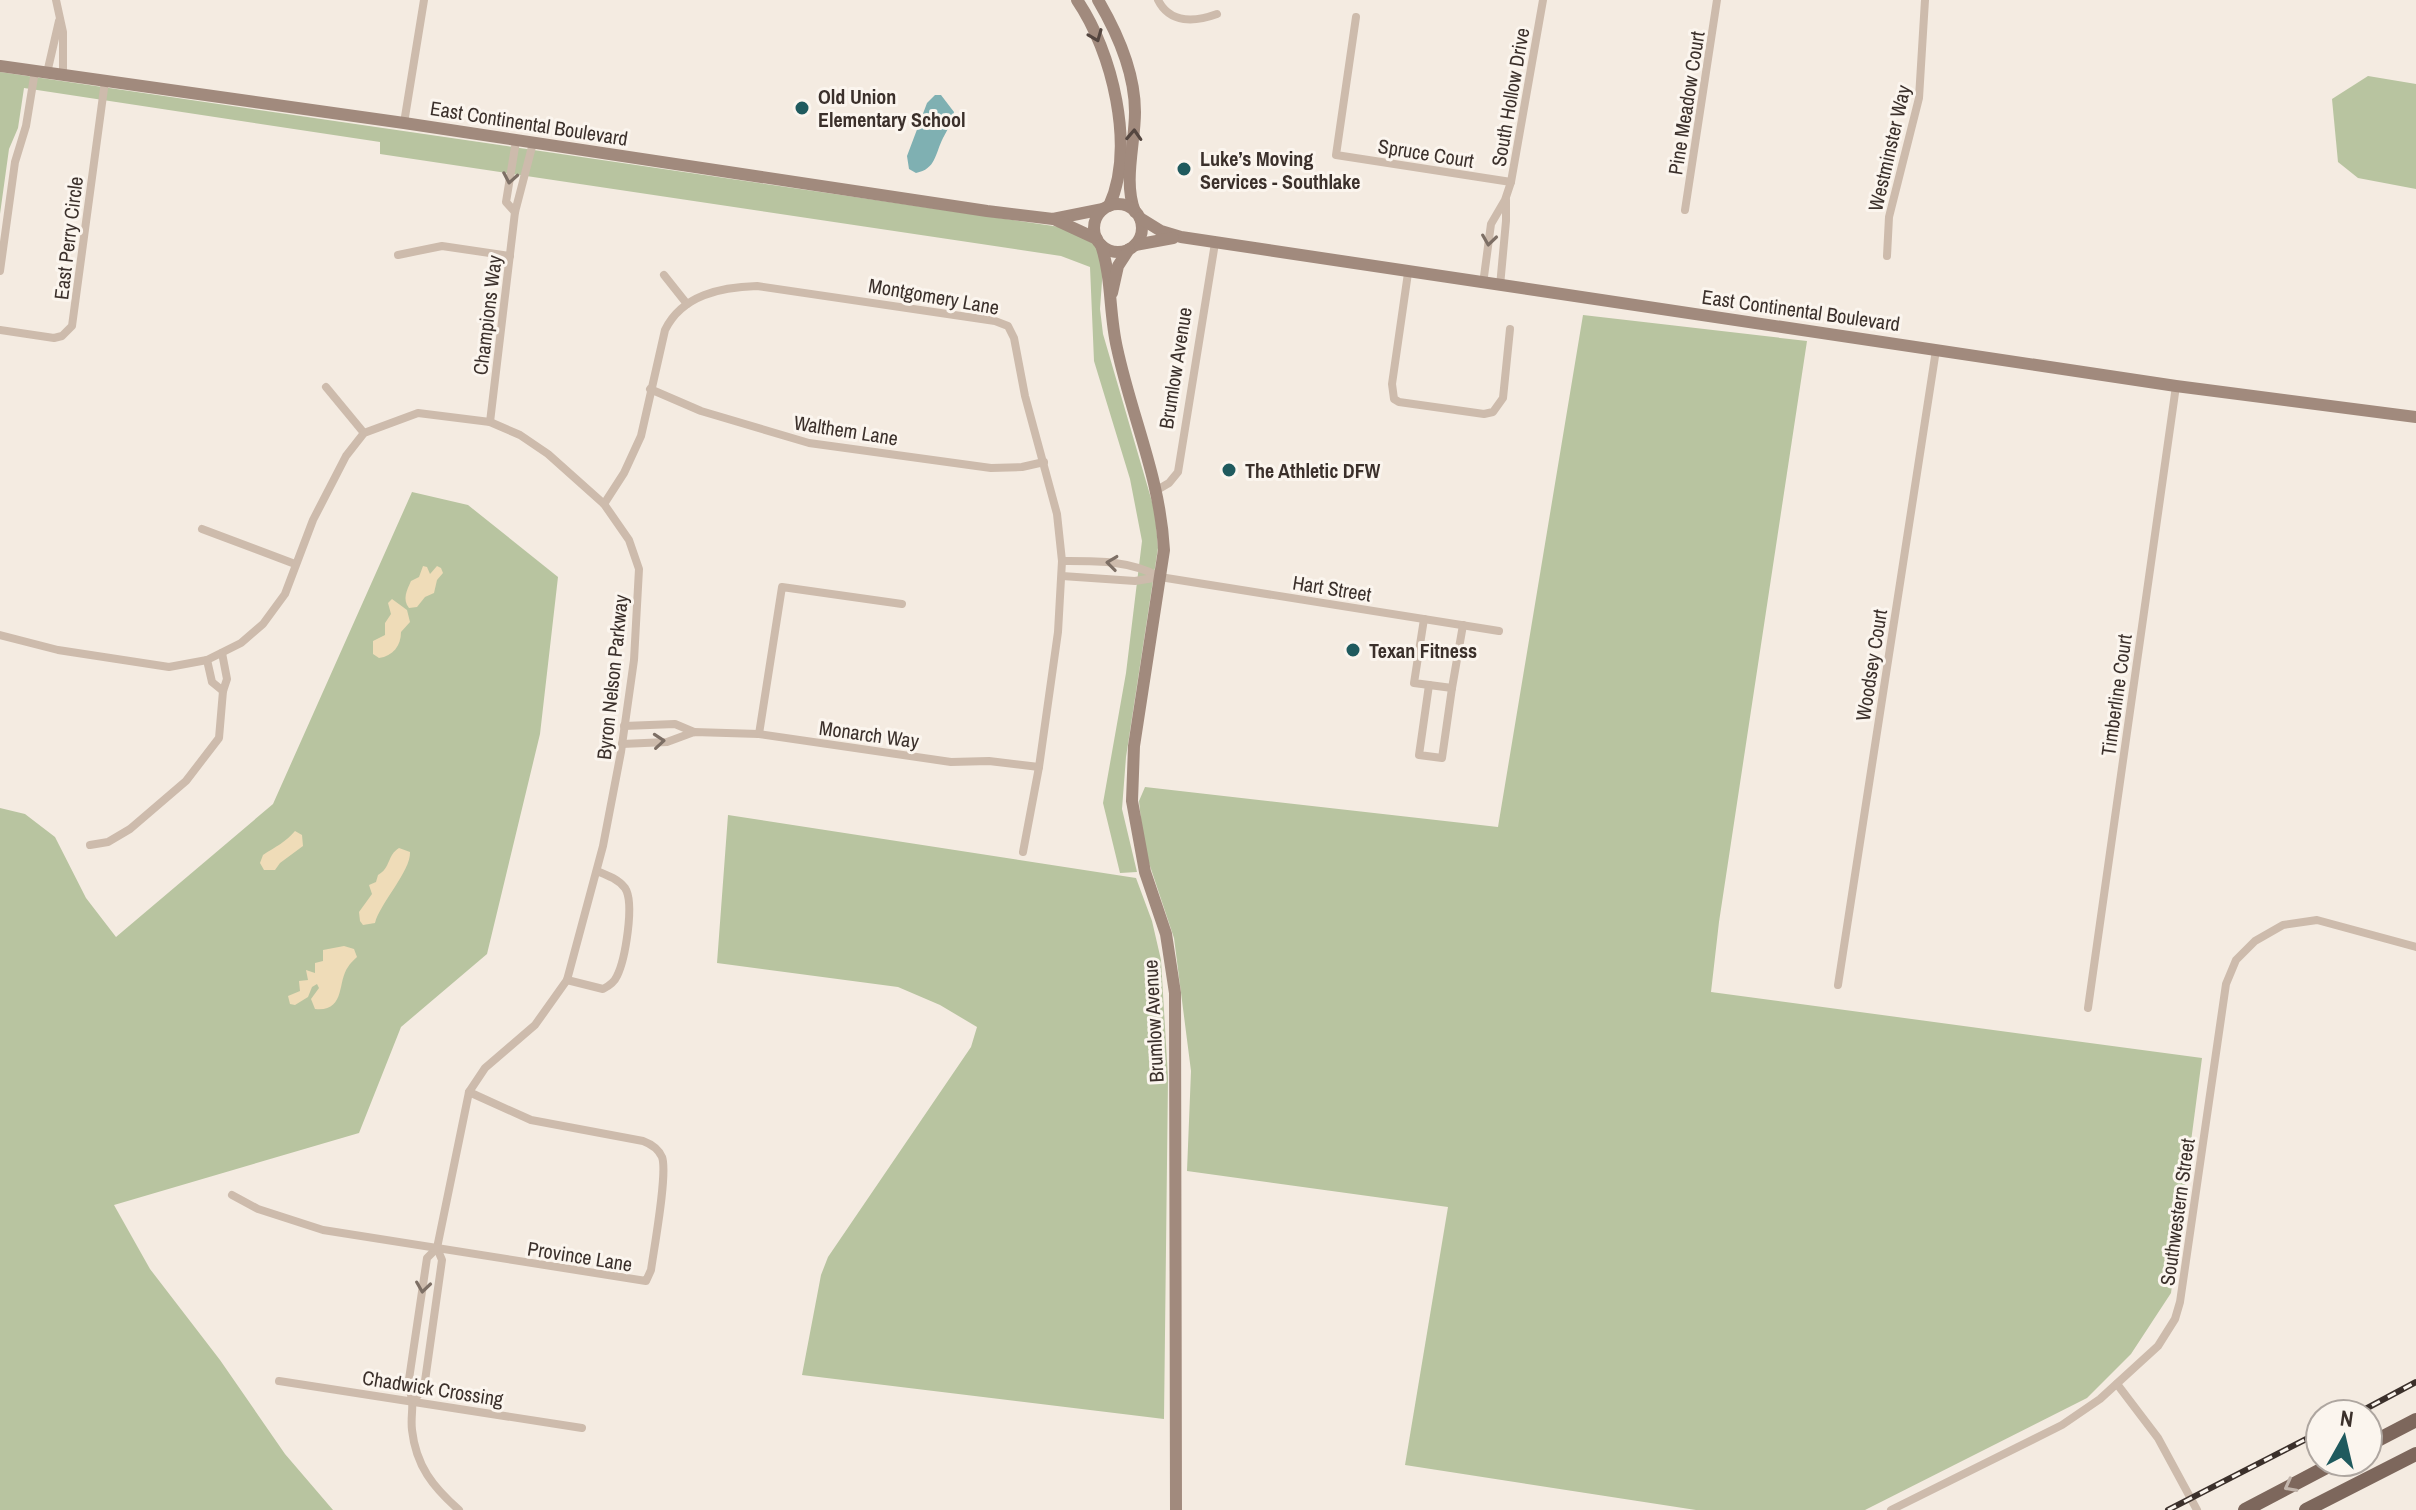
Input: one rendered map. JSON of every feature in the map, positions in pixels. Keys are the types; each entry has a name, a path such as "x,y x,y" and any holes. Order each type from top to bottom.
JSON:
{"main road":[{"path":"1081,1 1108,69 1121,134 1117,186 1095,223 1099,242 1114,252 1132,247 1142,232 1130,192 1135,109 1132,85 1119,42 1098,0"},
{"name":"East Continental Boulevard","path":"0,66 404,123 833,190 1053,219 1099,242"},
{"path":"1106,208 1123,205 1138,215"},
{"name":"East Continental Boulevard","path":"1053,219 1106,208"},
{"name":"East Continental Boulevard","path":"1138,215 1161,231 1215,243 2176,386 2416,417"},
{"name":"East Continental Boulevard","path":"1132,247 1181,237"},
{"name":"Brumlow Avenue","path":"1099,242 1121,366 1157,490 1164,550 1134,746 1132,801 1145,872 1166,934 1175,993 1176,1510"},
{"name":"Brumlow Avenue","path":"1110,300 1118,266 1132,247"},
{"path":"2384,1437 2416,1420"},
{"path":"2306,1510 2416,1454"},
{"path":"2245,1510 2306,1478"}],"street":[{"path":"56,0 63,32 63,75"},
{"path":"404,123 424,0"},
{"path":"1158,0 1173,17 1203,19 1217,14"},
{"name":"South Hollow Drive","path":"1483,284 1491,224 1511,182 1543,0"},
{"name":"Pine Meadow Court","path":"1685,210 1717,0"},
{"name":"Westminster Way","path":"1887,256 1889,217 1919,98 1925,0"},
{"name":"Spruce Court","path":"1356,17 1336,155 1511,182"},
{"path":"0,271 15,162 59,20"},
{"name":"East Perry Circle","path":"1,331 54,338 62,336 72,326 105,81"},
{"name":"Champions Way","path":"515,212 506,202 516,141"},
{"name":"Champions Way","path":"490,422 515,212 533,143"},
{"name":"South Hollow Drive","path":"1500,286 1505,200"},
{"name":"Brumlow Avenue","path":"1157,490 1169,483 1178,472 1215,243"},
{"path":"398,255 442,246 510,256"},
{"path":"1408,273 1392,384 1394,399 1399,402 1484,414 1493,412 1503,398 1510,329"},
{"path":"604,504 624,473 641,436 665,330 670,320 687,304 664,275"},
{"name":"Montgomery Lane","path":"687,304 714,292 757,286 1008,326 1014,338 1025,396 1057,514 1062,561 1058,632 1039,767 1023,852"},
{"name":"Woodsey Court","path":"1838,985 1936,350"},
{"name":"Timberline Court","path":"2088,1008 2176,386"},
{"path":"0,635 58,650 169,667 207,660 241,643 263,624 285,594 333,477 364,433 326,387"},
{"name":"Walthem Lane","path":"650,389 701,411 809,443 991,468 1022,467 1044,462"},
{"name":"Byron Nelson Parkway","path":"364,433 418,413 490,422 520,435 548,454 604,504 629,540 639,569 634,660 622,744 597,871 567,980 535,1025 485,1068 469,1092 437,1248 427,1258 408,1386 414,1400 411,1427 418,1456 434,1488 459,1510"},
{"path":"202,529 295,564"},
{"path":"1062,561 1130,565 1160,577"},
{"path":"1062,576 1135,581 1160,577"},
{"name":"Hart Street","path":"1160,577 1499,631"},
{"path":"759,734 782,587 902,604"},
{"path":"1424,619 1414,683 1452,688"},
{"path":"1429,685 1419,755 1442,758 1463,625"},
{"path":"90,845 108,842 130,829 186,781 219,738 227,679 222,653"},
{"path":"207,660 212,682 223,691"},
{"name":"Monarch Way","path":"624,726 675,724 694,732 759,734 951,762 989,761 1039,767"},
{"name":"Monarch Way","path":"622,744 667,742 694,732"},
{"path":"567,980 603,989 611,985 626,948 629,898 624,887 613,877 597,871"},
{"name":"Southwestern Street","path":"1891,1510 2062,1425 2100,1399 2158,1346 2175,1319 2226,984 2236,960 2255,941 2283,925 2317,920 2416,947"},
{"name":"Province Lane","path":"232,1195 258,1209 323,1230 646,1281 651,1270 663,1175 663,1159 657,1149 643,1141 531,1120 469,1092"},
{"name":"Byron Nelson Parkway","path":"414,1400 424,1388 442,1260 437,1248"},
{"path":"417,1322 433,1324"},
{"name":"Chadwick Crossing","path":"279,1381 582,1428"},
{"path":"2117,1384 2158,1438 2197,1510"}],"green space":[{"path":"0,72 1067,228 1086,236 1097,247 1103,267 1100,309 1103,334 1155,512 1158,548 1126,757 1122,809 1137,872 1120,873 1103,803 1126,673 1142,541 1130,479 1094,361 1090,267 1061,256 380,154 380,142 24,88 18,128 9,149 0,214"},
{"path":"2368,76 2416,84 2416,189 2358,178 2338,162 2332,99"},
{"path":"1583,315 1807,341 1711,992 2202,1058 2171,1293 2131,1354 2087,1398 1865,1510 1696,1510 1405,1465 1448,1207 1187,1171 1191,1071 1174,938 1144,848 1139,801 1145,787 1498,827"},
{"path":"412,492 468,505 558,577 540,734 487,954 401,1027 359,1133 114,1205 150,1269 220,1360 285,1454 333,1510 0,1510 0,808 25,814 55,837 86,898 116,937 273,804"},
{"path":"728,815 1136,878 1152,921 1161,960 1168,1078 1164,1419 802,1375 821,1275 828,1257 971,1047 977,1027 940,1005 898,987 717,963"}],"sand":[{"path":"423,566 430,574 437,566 443,573 437,580 434,593 425,597 417,607 409,608 407,591 411,581 419,577"},
{"path":"392,599 407,610 410,622 401,632 395,650 379,658 373,654 373,641 385,635 385,623 391,614 388,603"},
{"path":"295,831 302,835 303,846 275,870 264,870 260,863 263,855"},
{"path":"399,848 410,852 406,868 375,923 363,925 359,912 372,894 369,885 376,882 392,854"},
{"path":"344,946 354,949 357,957 345,973 339,995 332,1006 315,1009 311,999 319,988 317,984 312,987 308,997 295,1005 290,1004 288,996 300,991 299,981 308,980 306,970 315,973 315,963 323,961 323,950"}],"water":[{"path":"935,95 941,95 954,112 934,160 928,168 916,173 909,169 907,156 927,103"}],"railway":[{"path":"2384,1399 2416,1382"},
{"path":"2168,1510 2304,1440"}],"place":[{"name":"Old Union Elementary School","path":"802,108"},
{"name":"Luke’s Moving Services - Southlake","path":"1184,169"},
{"name":"The Athletic DFW","path":"1229,470"},
{"name":"Texan Fitness","path":"1353,650"}]}
